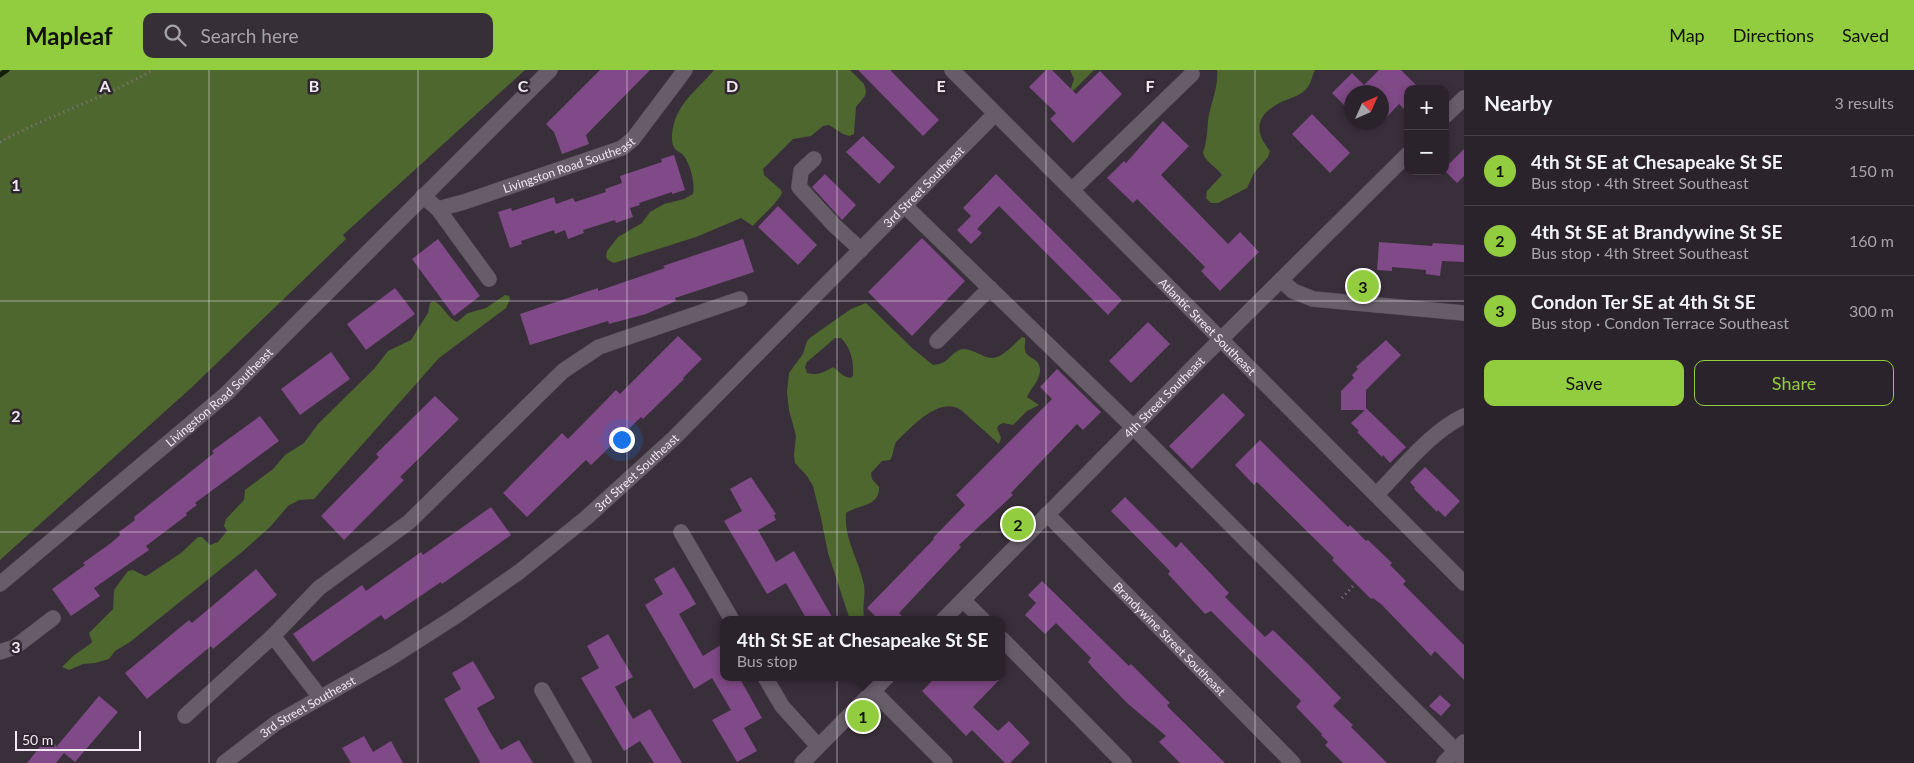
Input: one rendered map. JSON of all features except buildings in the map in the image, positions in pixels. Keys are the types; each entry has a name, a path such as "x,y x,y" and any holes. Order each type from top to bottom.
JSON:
{"street":[{"name":"Livingston Road Southeast","path":"0,584 209,409 550,70"},
{"name":"Livingston Road Southeast","path":"438,209 464,202 622,148 633,139 685,70"},
{"name":"Atlantic Street Southeast","path":"952,70 1464,583"},
{"path":"1072,190 1192,74"},
{"path":"1449,112 1464,98"},
{"name":"3rd Street Southeast","path":"224,763 276,723 392,658 456,616 518,572 578,524 668,443 995,114"},
{"name":"4th Street Southeast","path":"947,616 1220,339 1404,158"},
{"path":"814,159 801,171 799,187 834,225 861,250"},
{"path":"424,196 438,209 489,279"},
{"path":"905,206 1133,427 1461,751 1444,763"},
{"path":"1281,280 1293,291 1313,299 1464,313"},
{"path":"937,340 990,288"},
{"path":"186,716 274,636 319,588 409,522 564,371 599,347 740,299"},
{"path":"1376,495 1435,436 1450,423 1464,416"},
{"name":"Brandywine Street Southeast","path":"1047,514 1293,763"},
{"path":"681,532 730,616"},
{"path":"963,600 978,616"},
{"path":"0,652 15,647 53,618"},
{"path":"274,636 320,697"},
{"path":"1005,642 1124,763"},
{"path":"767,681 782,706 818,746"},
{"path":"802,763 882,681"},
{"path":"542,690 584,763"},
{"path":"873,691 945,763"}],"path":[{"path":"0,142 39,122 94,100 153,70"},
{"path":"1342,598 1354,585"}],"green space":[{"path":"0,70 525,70 343,235 346,239 191,388 0,560"},
{"path":"714,70 850,70 864,84 866,91 865,96 856,107 854,134 849,136 843,134 829,125 823,126 811,136 793,139 763,169 764,175 782,193 753,226 741,218 696,237 614,263 608,260 606,257 607,251 618,237 642,223 650,212 664,204 684,199 693,194 693,180 689,165 683,155 673,146 673,127 684,102"},
{"path":"1070,70 1094,70 1072,92 1070,91 1074,79"},
{"path":"1217,70 1315,70 1310,84 1305,90 1297,96 1277,104 1264,115 1259,127 1260,134 1270,151 1268,157 1254,173 1247,188 1218,203 1211,203 1206,198 1207,191 1222,175 1206,159 1203,153 1209,115 1217,83"},
{"path":"505,295 509,296 510,299 506,308 439,358 314,499 299,500 288,506 271,526 242,552 130,642 115,651 109,659 83,664 69,670 62,667 92,642 89,633 113,609 114,590 128,571 133,570 145,576 148,575 181,553 198,537 202,537 210,545 218,542 227,531 224,526 226,519 244,500 245,490 273,469 285,455 304,443 318,424 374,369 388,351 411,340 428,313 430,303 433,301 436,303 457,322 468,313 486,308"},
{"path":"866,303 912,348 933,365 942,363 955,352 964,349 987,357 997,357 1007,351 1022,337 1025,338 1026,353 1037,362 1040,368 1037,380 1027,397 1039,405 1027,411 1013,425 1003,423 999,425 997,428 1001,438 999,444 961,410 953,406 944,407 926,415 909,429 896,442 890,460 882,461 871,473 872,479 879,487 876,498 872,502 846,513 849,541 864,585 864,616 849,616 828,553 813,486 795,463 796,436 789,410 787,392 789,373 803,354 807,341 851,309","holes":["835,338 841,338 851,356 853,376 850,378 844,376 833,367 818,374 807,373 805,367 807,362"]}],"waterway":[{"path":"0,75 7,70"}],"place":[{"name":"Condon Ter SE at 4th St SE","path":"1363,286"},
{"name":"4th St SE at Brandywine St SE","path":"1018,524"},
{"name":"4th St SE at Chesapeake St SE","path":"863,716"}]}
